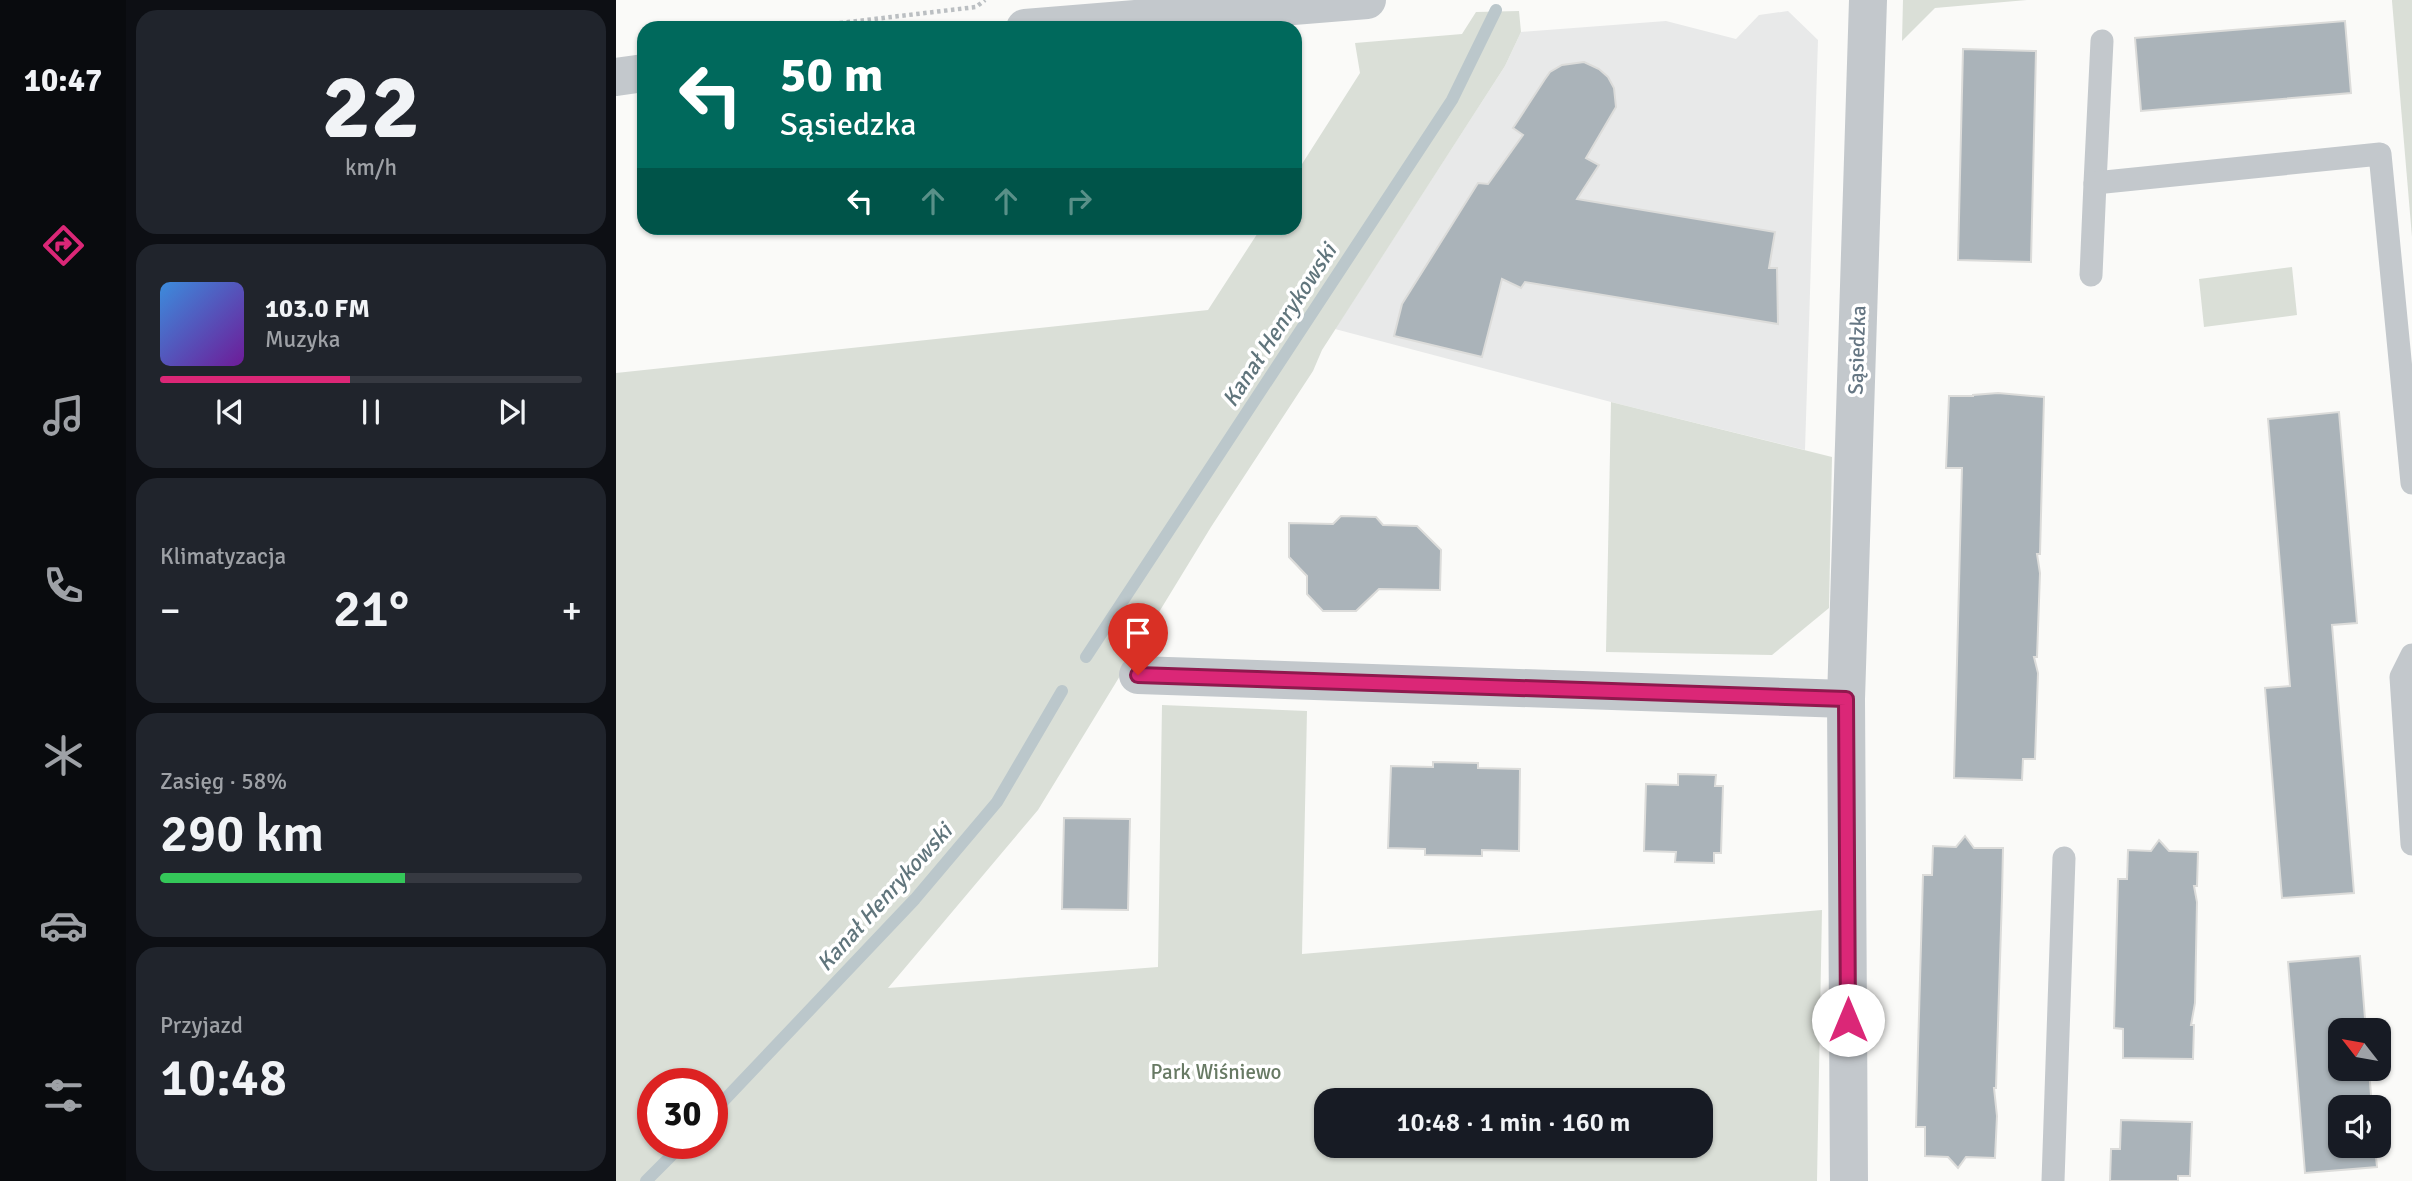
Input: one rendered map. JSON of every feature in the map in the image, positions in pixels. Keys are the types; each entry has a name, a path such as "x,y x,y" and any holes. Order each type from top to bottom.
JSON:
{"street":[{"path":"1035,18 1367,0"},
{"name":"Sąsiedzka","path":"1849,1181 1846,699 1868,0"},
{"path":"616,77 637,75"},
{"path":"1138,675 1846,699"}],"lane":[{"path":"2091,275 2102,41"},
{"path":"2095,183 2380,154 2412,483"},
{"path":"2412,655 2401,677 2412,844"},
{"path":"2053,1181 2064,858"}],"path":[{"path":"857,21 976,7 985,0"}],"shaded area":[{"path":"1788,11 1818,40 1805,450 1335,329 1505,66 1521,32 1666,21 1736,39 1759,15"}],"green space":[{"path":"1903,0 2027,0 1935,8 1902,41"},
{"path":"2412,0 2412,237 2392,1"},
{"name":"Park Wiśniewo","path":"1519,11 1521,32 1505,66 1322,350 1313,371 1211,527 1038,810 888,988 1158,967 1162,705 1307,711 1302,954 1822,910 1817,1181 616,1181 616,373 1208,310 1256,235 1302,235 1302,164 1360,73 1355,43 1462,34 1476,12"},
{"path":"2292,267 2297,315 2204,327 2199,279"},
{"path":"1611,402 1832,457 1829,608 1772,655 1606,652"}],"building":[{"path":"2345,21 2351,93 2141,111 2135,38"},
{"path":"1963,49 2036,51 2031,262 1958,260"},
{"path":"1584,62 1608,77 1614,88 1616,107 1586,158 1599,165 1577,199 1775,232 1769,268 1777,268 1778,324 1525,282 1521,288 1502,279 1482,357 1394,336 1402,304 1478,183 1488,184 1523,135 1513,128 1545,79 1550,72 1562,65"},
{"path":"1998,393 2044,397 2040,554 2037,554 2040,573 2037,657 2034,657 2038,673 2035,759 2023,759 2022,780 1954,778 1962,468 1946,468 1949,396"},
{"path":"2339,412 2357,623 2332,625 2354,893 2282,898 2265,688 2290,686 2268,419"},
{"path":"1341,516 1376,517 1383,525 1417,526 1441,550 1440,590 1379,589 1356,611 1323,611 1307,594 1307,576 1289,557 1289,523 1333,524"},
{"path":"1433,762 1478,763 1478,768 1520,769 1519,851 1482,850 1482,856 1425,855 1425,849 1388,848 1391,766 1433,767"},
{"path":"1678,774 1716,775 1715,786 1723,786 1721,853 1714,853 1714,863 1675,862 1676,852 1644,851 1646,784 1678,785"},
{"path":"1064,818 1130,819 1128,910 1062,909"},
{"path":"1965,836 1974,848 2003,848 2002,896 1994,1088 1997,1116 1995,1158 1966,1157 1958,1168 1948,1157 1925,1156 1925,1127 1916,1127 1923,875 1932,875 1933,846 1956,847"},
{"path":"2159,840 2169,851 2198,852 2197,886 2194,886 2197,902 2195,1003 2191,1025 2194,1025 2193,1059 2123,1058 2123,1029 2114,1028 2118,879 2127,879 2128,850 2151,851"},
{"path":"2360,956 2365,1018 2328,1018 2328,1082 2370,1082 2371,1095 2328,1095 2328,1158 2376,1158 2377,1167 2305,1173 2288,962"},
{"path":"2121,1120 2192,1122 2190,1176 2178,1176 2178,1181 2110,1181 2111,1149 2120,1149"}],"waterway":[{"name":"Kanał Henrykowski","path":"1086,657 1452,100 1496,10"},
{"name":"Kanał Henrykowski","path":"728,1096 915,899 997,802 1062,691"},
{"name":"Kanał Henrykowski","path":"646,1181 668,1159"}],"route":[{"path":"1138,675 1846,699 1848,1020"}]}
